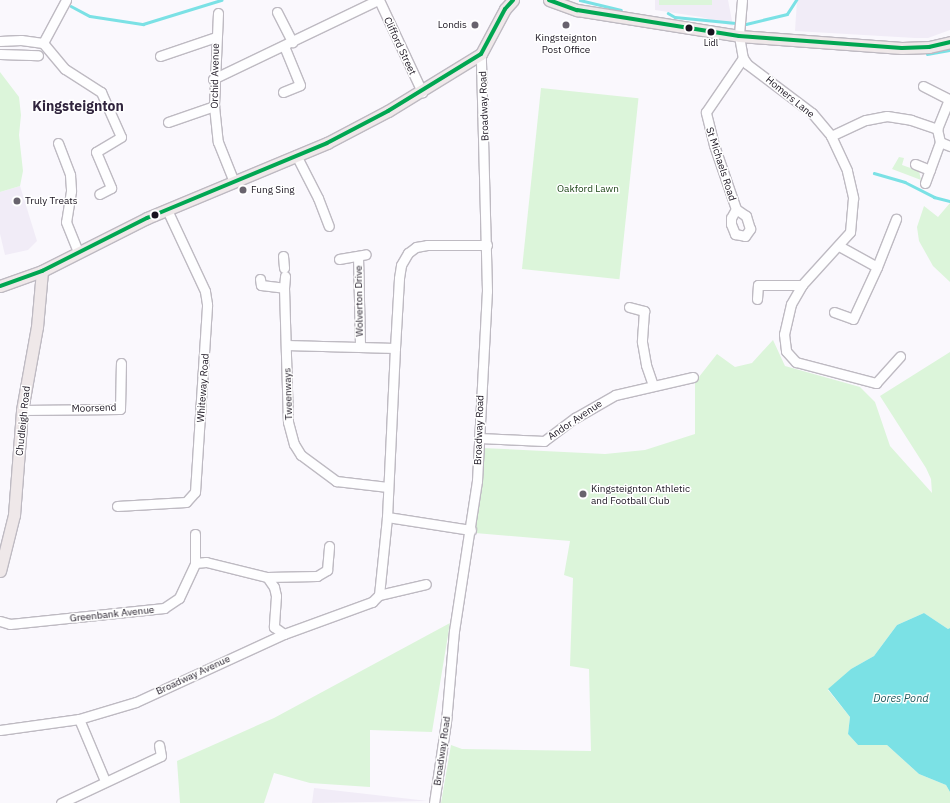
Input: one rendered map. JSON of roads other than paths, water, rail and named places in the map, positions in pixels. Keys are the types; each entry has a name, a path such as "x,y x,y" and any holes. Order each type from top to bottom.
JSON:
{"main road":[{"path":"0,286 42,271 78,251 167,210 354,129 422,92 481,54 505,9 513,0"},
{"path":"549,0 577,10 739,32 902,48 929,47 950,42"},
{"name":"Chudleigh Road","path":"0,571 14,515 22,410 37,327 42,271"}],"street":[{"path":"43,43 66,0"},
{"path":"213,79 378,0"},
{"name":"Clifford Street","path":"378,0 422,92"},
{"path":"742,0 739,32 743,58"},
{"path":"277,12 300,85 283,92"},
{"name":"Orchid Avenue","path":"218,14 213,79 214,106 218,142 234,182"},
{"name":"Orchid Avenue","path":"160,56 216,38"},
{"path":"0,41 21,40 43,43 65,69 101,92 121,137 96,152 111,188 99,194"},
{"path":"0,54 38,55"},
{"name":"Broadway Road","path":"434,803 446,722 454,631 471,530 479,438 487,245 481,54"},
{"name":"Homers Lane","path":"743,58 747,64 812,113 831,136 847,171 853,198 850,232 839,246 802,285 790,304 784,334 786,351 796,362 876,383 900,356"},
{"name":"St Michaels Road","path":"736,209 714,145 706,112 743,58"},
{"path":"924,86 950,100 936,129 940,142 925,183"},
{"path":"168,122 214,106"},
{"path":"831,136 866,120 887,116 911,120 936,129"},
{"path":"940,142 950,146"},
{"path":"58,143 70,175 71,191 66,222 78,251"},
{"path":"296,155 318,198 329,226"},
{"path":"914,164 930,170"},
{"name":"Whiteway Road","path":"117,506 186,502 195,492 207,304 202,285 167,210"},
{"path":"834,312 853,319 877,267 896,219"},
{"path":"379,595 387,517 394,348 401,265 408,253 416,247 427,245 487,245"},
{"path":"839,246 877,267"},
{"name":"Wolverton Drive","path":"339,259 362,255 360,346"},
{"name":"Tweenways","path":"282,256 284,272 288,422 294,444 301,455 336,481 388,487"},
{"path":"260,279 261,285 284,288"},
{"path":"757,299 758,285 802,285"},
{"path":"629,307 644,311 642,342 646,365 653,385"},
{"name":"Wolverton Drive","path":"286,345 394,348"},
{"name":"Moorsend","path":"22,410 120,409 121,363"},
{"name":"Andor Avenue","path":"479,438 544,441 597,404 615,395 693,377"},
{"path":"387,517 471,530"},
{"name":"Greenbank Avenue","path":"0,621 10,624 164,608 179,598 195,563 195,534"},
{"path":"195,563 206,562 267,577 317,576 327,570 329,546"},
{"path":"267,577 276,596 274,628 284,634"},
{"name":"Broadway Avenue","path":"0,730 78,719 136,702 284,634 372,602 379,595 426,584"},
{"path":"78,719 105,781"},
{"path":"61,803 161,756 159,745"}],"water":[{"name":"Dores Pond","path":"924,613 948,629 950,628 950,792 946,785 919,774 887,745 858,745 848,734 850,717 828,689 851,669 874,656 897,625"}],"waterway":[{"path":"71,6 90,16 143,24 221,0"},
{"path":"580,0 621,10"},
{"path":"668,13 675,17 746,24 787,14 796,0"},
{"path":"927,54 950,50"},
{"path":"874,173 905,182 934,197 950,201"}],"place":[{"name":"Londis","path":"475,25"},
{"name":"Kingsteignton Post Office","path":"566,25"},
{"name":"Lidl","path":"711,32"},
{"name":"Fung Sing","path":"243,190"},
{"name":"Truly Treats","path":"17,201"},
{"name":"Kingsteignton Athletic and Football Club","path":"583,494"}],"district":[{"name":"Kingsteignton","path":"78,106"}],"park label":[{"name":"Oakford Lawn","path":"588,189"}]}
